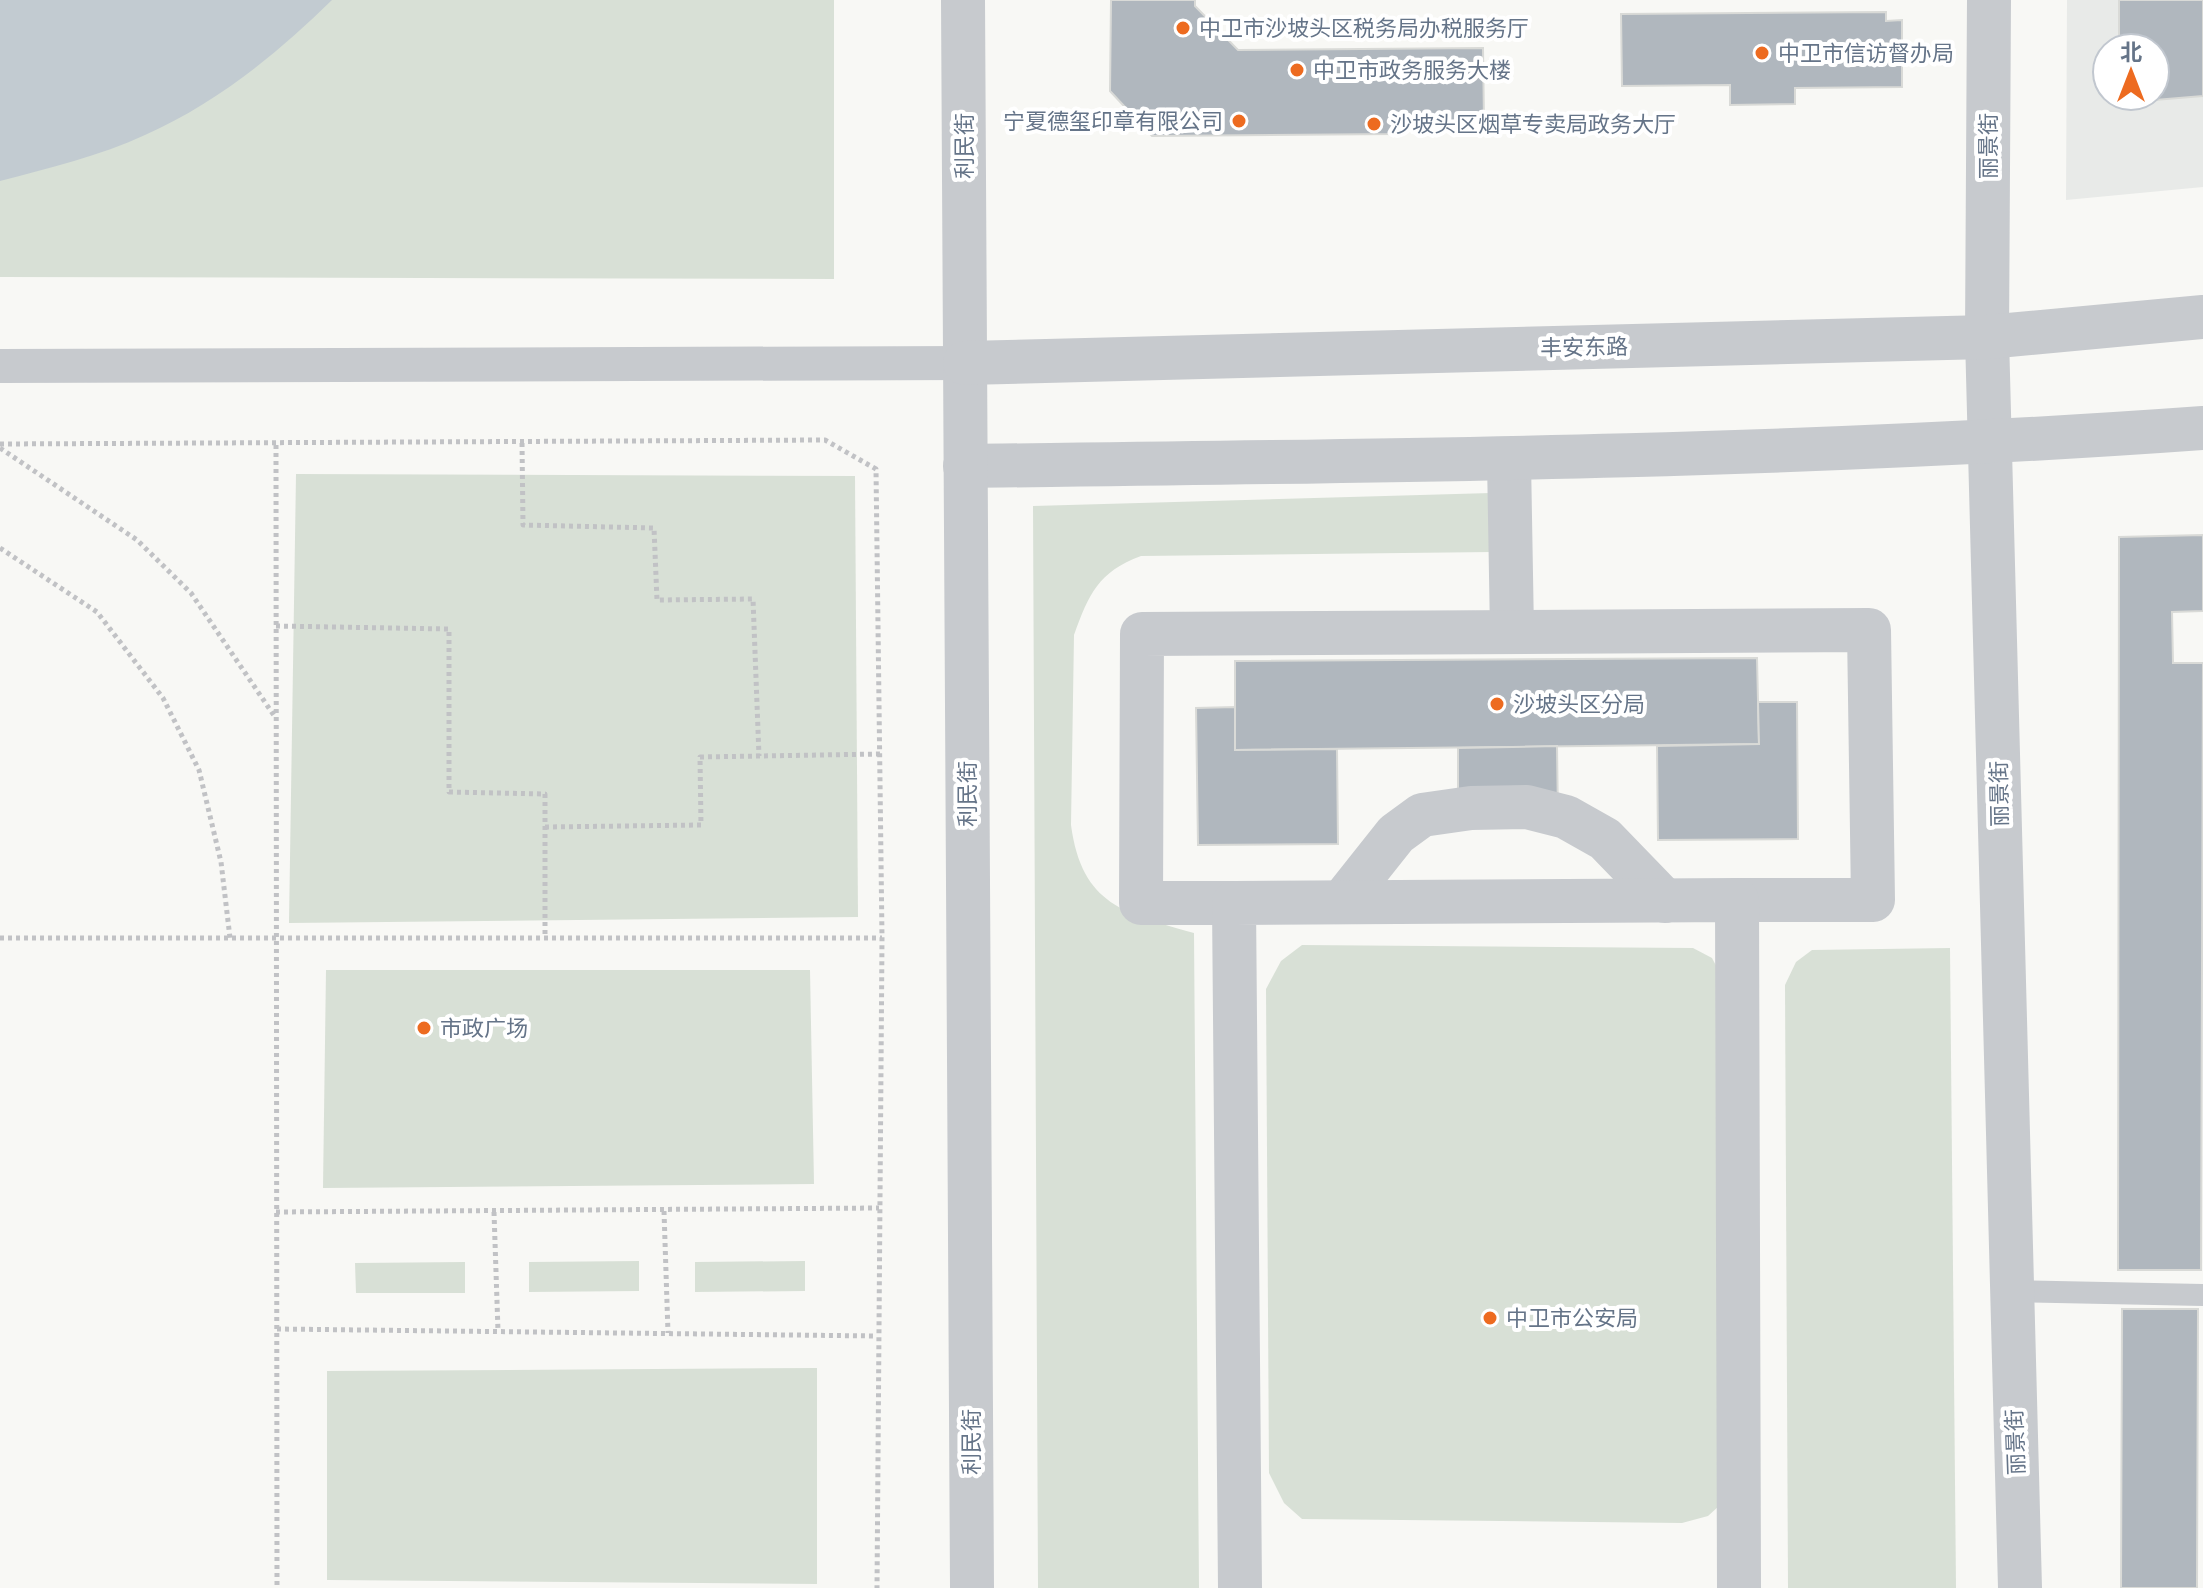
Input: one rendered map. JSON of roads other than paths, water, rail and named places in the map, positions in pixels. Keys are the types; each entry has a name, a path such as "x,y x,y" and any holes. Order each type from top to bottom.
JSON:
{"street":[{"name":"利民街","path":"963,0 972,1588"},
{"name":"丽景街","path":"1989,0 1987,337 2020,1588"},
{"name":"丰安东路","path":"965,363 1987,337 2203,317"},
{"path":"0,366 965,363"},
{"path":"965,466 1509,460 1990,443 2203,428"},
{"path":"1509,460 1512,632"},
{"path":"1869,630 1873,900 1737,900 1141,903 1142,634 1869,630"},
{"path":"1342,902 1396,834 1422,815 1471,808 1527,807 1566,817 1605,839 1665,901"},
{"path":"1737,900 1739,1588"},
{"path":"1234,903 1240,1588"}],"lane":[{"path":"2011,1291 2203,1295"}],"place":[{"name":"中卫市沙坡头区税务局办税服务厅","path":"1183,28"},
{"name":"中卫市信访督办局","path":"1762,53"},
{"name":"中卫市政务服务大楼","path":"1297,70"},
{"name":"宁夏德玺印章有限公司","path":"1239,121"},
{"name":"沙坡头区烟草专卖局政务大厅","path":"1374,124"},
{"name":"沙坡头区分局","path":"1497,704"},
{"name":"市政广场","path":"424,1028"},
{"name":"中卫市公安局","path":"1490,1318"}]}
